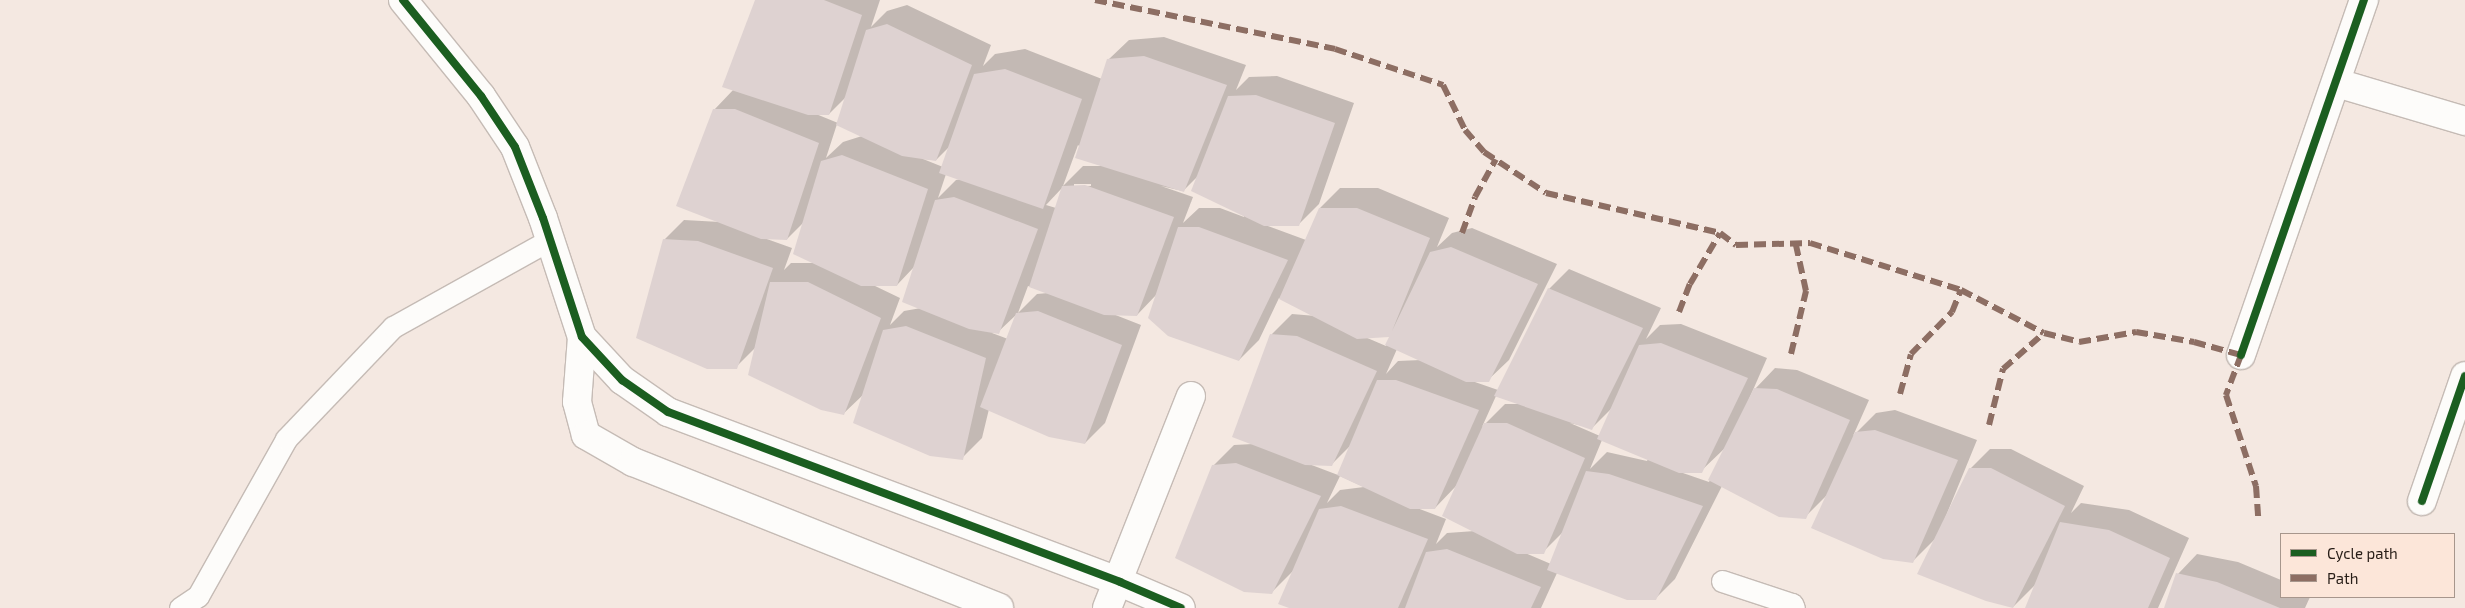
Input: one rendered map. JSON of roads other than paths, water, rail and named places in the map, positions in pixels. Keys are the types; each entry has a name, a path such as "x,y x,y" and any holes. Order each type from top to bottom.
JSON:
{"street":[{"path":"403,0 481,96 515,148 582,337 577,402 586,435 633,462 1000,608"},
{"path":"2241,355 2337,83 2364,0"},
{"path":"2337,83 2465,121"},
{"path":"582,337 622,380 668,412 1120,582 1181,608"},
{"path":"2422,502 2465,376"},
{"path":"1107,608 1120,582 1191,396"}],"lane":[{"path":"180,608 198,596 286,439 393,327 549,240"},
{"path":"1722,581 1792,604 1794,608"}]}
